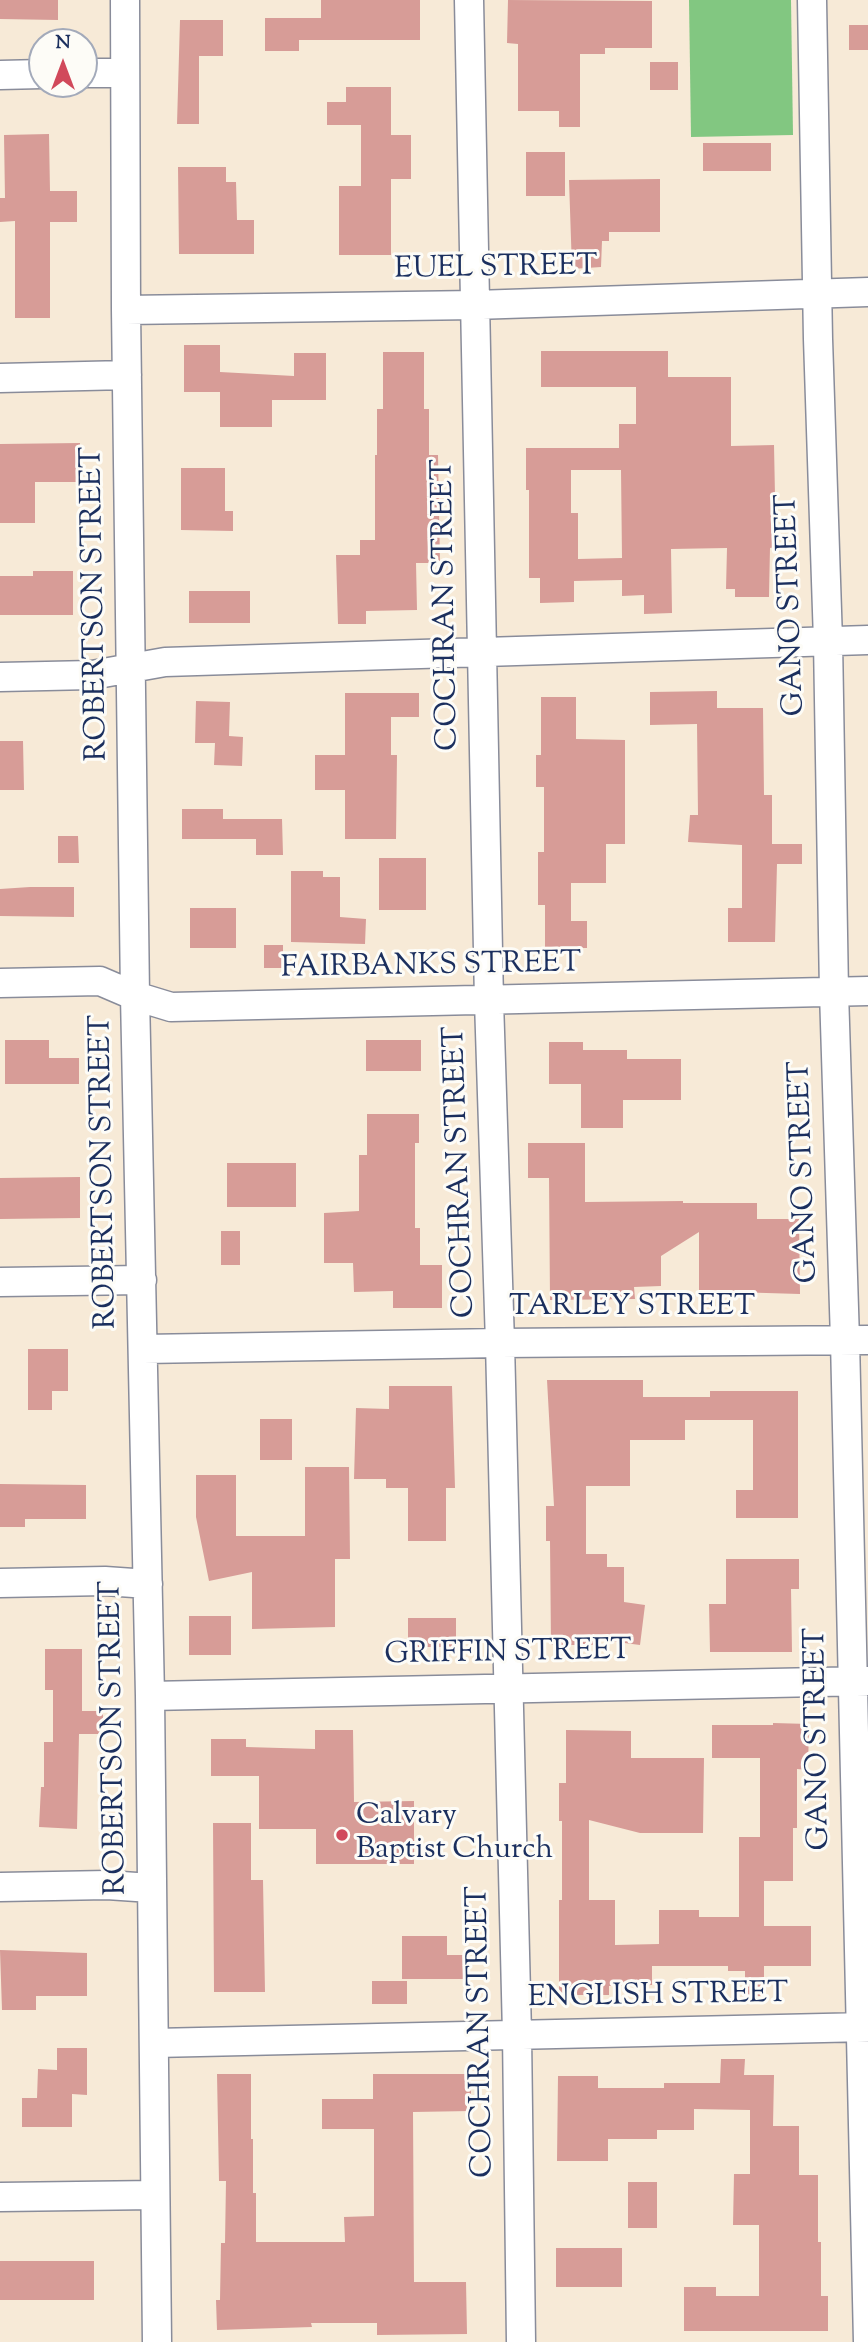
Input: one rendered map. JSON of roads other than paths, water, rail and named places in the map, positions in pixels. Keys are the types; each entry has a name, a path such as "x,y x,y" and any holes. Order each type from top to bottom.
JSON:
{"street":[{"name":"ROBERTSON STREET","path":"125,0 126,310 135,996 150,1696 157,2342"},
{"name":"COCHRAN STREET","path":"469,0 489,1001 517,2034 521,2342"},
{"name":"GANO STREET","path":"812,0 834,992 856,1340 868,2342"},
{"path":"98,73 124,74"},
{"path":"0,75 28,74"},
{"name":"EUEL STREET","path":"126,310 475,304 868,292"},
{"path":"0,378 127,375"},
{"path":"0,677 92,675 165,662 868,640"},
{"name":"FAIRBANKS STREET","path":"0,983 100,981 171,1007 868,991"},
{"path":"0,1282 142,1280"},
{"name":"TARLEY STREET","path":"144,1349 856,1340"},
{"path":"0,1583 105,1581 148,1584"},
{"name":"GRIFFIN STREET","path":"150,1696 860,1681"},
{"path":"0,1887 107,1885 151,1888"},
{"name":"ENGLISH STREET","path":"155,2043 864,2027"},
{"path":"0,2197 155,2195"}],"place":[{"name":"Calvary Baptist Church","path":"342,1835"}]}
